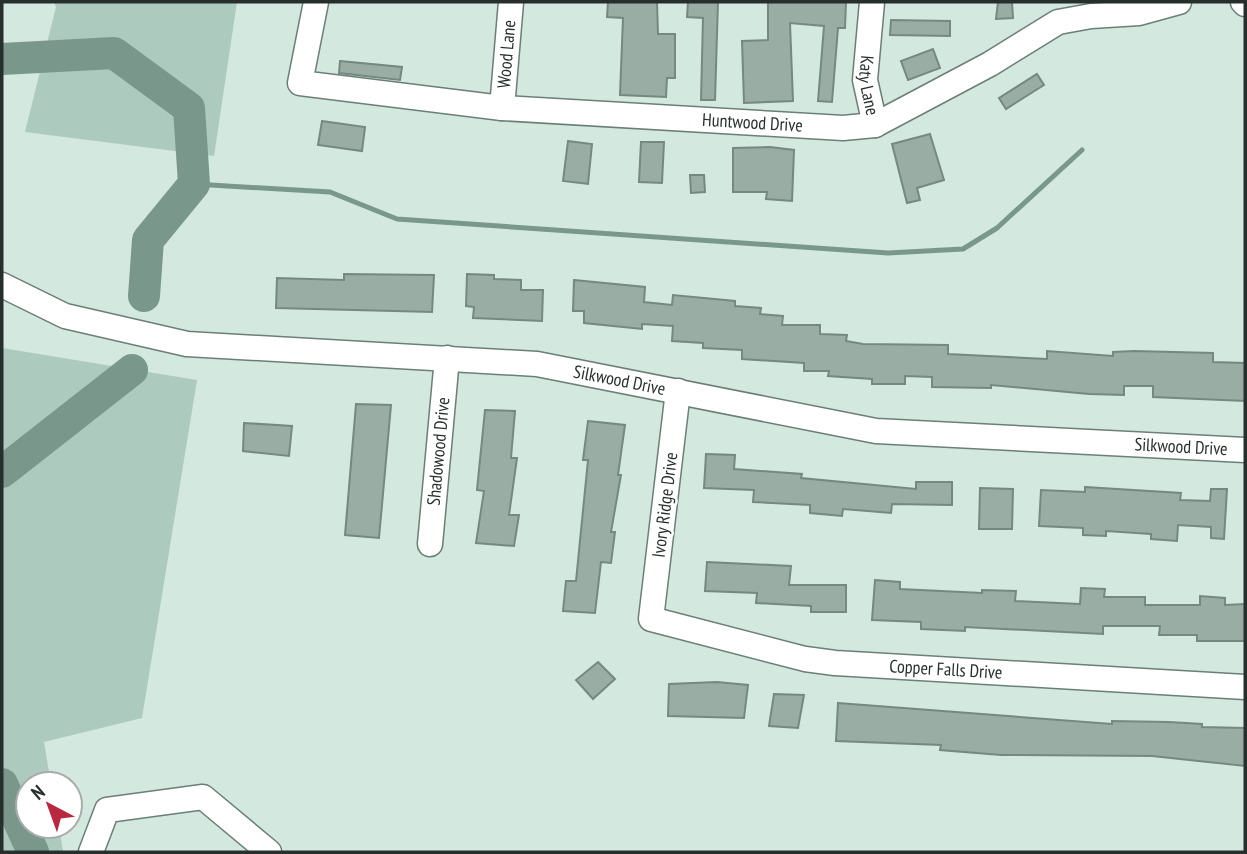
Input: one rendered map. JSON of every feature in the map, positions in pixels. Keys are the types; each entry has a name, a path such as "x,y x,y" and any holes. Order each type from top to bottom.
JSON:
{"street":[{"name":"Huntwood Drive","path":"316,2 300,83 502,107 843,128 875,125 990,64 1055,12 1091,16 1139,13 1179,2"},
{"name":"Wood Lane","path":"502,107 510,2"},
{"name":"Katy Lane","path":"872,2 865,80 875,125"},
{"name":"Silkwood Drive","path":"2,285 65,316 187,344 537,364 876,431 1245,450"},
{"name":"Shadowood Drive","path":"430,544 447,358"},
{"name":"Ivory Ridge Drive","path":"651,619 678,391"},
{"name":"Copper Falls Drive","path":"651,619 805,659 835,663 1245,687"},
{"path":"91,852 107,810 203,797 269,852"}],"green space":[{"path":"54,2 237,2 214,156 25,132 56,7"},
{"path":"2,348 197,380 142,718 44,742 49,770 14,770 14,840 61,840 63,852 2,852"}],"building":[{"path":"608,2 657,2 658,34 675,34 675,78 667,78 666,97 620,95 623,18 607,17"},
{"path":"688,2 718,2 715,100 701,100 703,18 687,17"},
{"path":"768,2 846,2 845,28 838,28 832,102 818,101 824,26 790,23 793,101 744,103 742,41 768,40"},
{"path":"998,2 1012,2 1013,18 996,19"},
{"path":"891,20 950,21 950,36 890,35"},
{"path":"933,49 940,68 908,80 901,61"},
{"path":"340,61 402,67 400,80 339,73"},
{"path":"1037,74 1044,85 1006,109 999,98"},
{"path":"322,121 365,127 362,151 318,145"},
{"path":"930,134 944,180 917,188 920,200 907,203 892,144"},
{"path":"568,141 592,144 588,184 563,181"},
{"path":"641,142 664,142 662,183 639,182"},
{"path":"770,147 794,150 792,201 766,199 767,192 733,192 733,148"},
{"path":"690,175 704,175 705,192 691,193"},
{"path":"344,274 434,275 432,312 276,308 277,278 344,280"},
{"path":"467,274 521,280 521,290 543,290 542,321 473,318 474,307 466,306"},
{"path":"574,280 645,287 644,302 672,305 673,295 735,301 735,306 761,308 760,314 783,316 782,325 820,325 820,334 847,335 846,341 863,344 948,345 948,354 1047,359 1047,351 1113,356 1113,352 1134,351 1213,353 1213,362 1245,363 1245,401 1153,397 1153,386 1124,386 1124,395 991,385 991,388 932,387 932,377 905,376 905,384 872,384 872,379 828,376 829,371 804,371 804,363 742,359 742,350 703,348 703,343 672,341 673,326 642,324 642,329 584,323 584,311 573,311"},
{"path":"356,404 391,405 379,538 345,535"},
{"path":"485,410 515,411 511,458 517,458 509,515 519,515 514,546 476,543 484,491 477,490"},
{"path":"588,421 625,425 618,475 621,475 611,532 615,532 611,563 601,562 595,613 563,611 566,581 576,581 588,460 583,460"},
{"path":"244,423 292,426 289,456 243,451"},
{"path":"706,454 735,455 734,469 802,474 801,478 916,489 916,482 952,482 952,505 892,504 891,513 843,509 842,516 810,513 810,505 753,502 754,490 704,488"},
{"path":"1085,487 1181,493 1180,500 1210,501 1211,489 1227,489 1224,539 1211,538 1211,527 1178,525 1177,541 1151,539 1151,534 1106,531 1106,536 1083,535 1083,528 1039,526 1041,490 1085,492"},
{"path":"980,488 1013,489 1012,529 979,529"},
{"path":"707,562 791,566 789,585 846,585 846,612 811,612 811,606 756,603 757,593 705,591"},
{"path":"875,580 900,582 900,589 982,593 982,590 1016,591 1015,601 1080,604 1081,588 1105,589 1104,597 1145,597 1145,605 1200,605 1200,596 1225,598 1225,605 1245,604 1245,641 1197,641 1197,635 1159,635 1160,626 1103,626 1103,634 965,627 965,631 921,629 921,622 872,620"},
{"path":"598,662 615,679 593,699 576,680"},
{"path":"717,682 748,685 744,718 668,716 669,684"},
{"path":"774,694 804,695 798,728 769,726"},
{"path":"838,703 1112,724 1112,721 1169,722 1202,724 1202,727 1245,728 1245,766 1152,756 1001,755 940,750 941,745 836,741"}],"waterway":[{"path":"2,59 114,53 189,108 194,184 148,240 144,296"},
{"path":"194,184 330,192 397,219 888,253 963,249 997,228 1082,150"},
{"path":"2,472 132,370"},
{"path":"2,784 33,852"}]}
